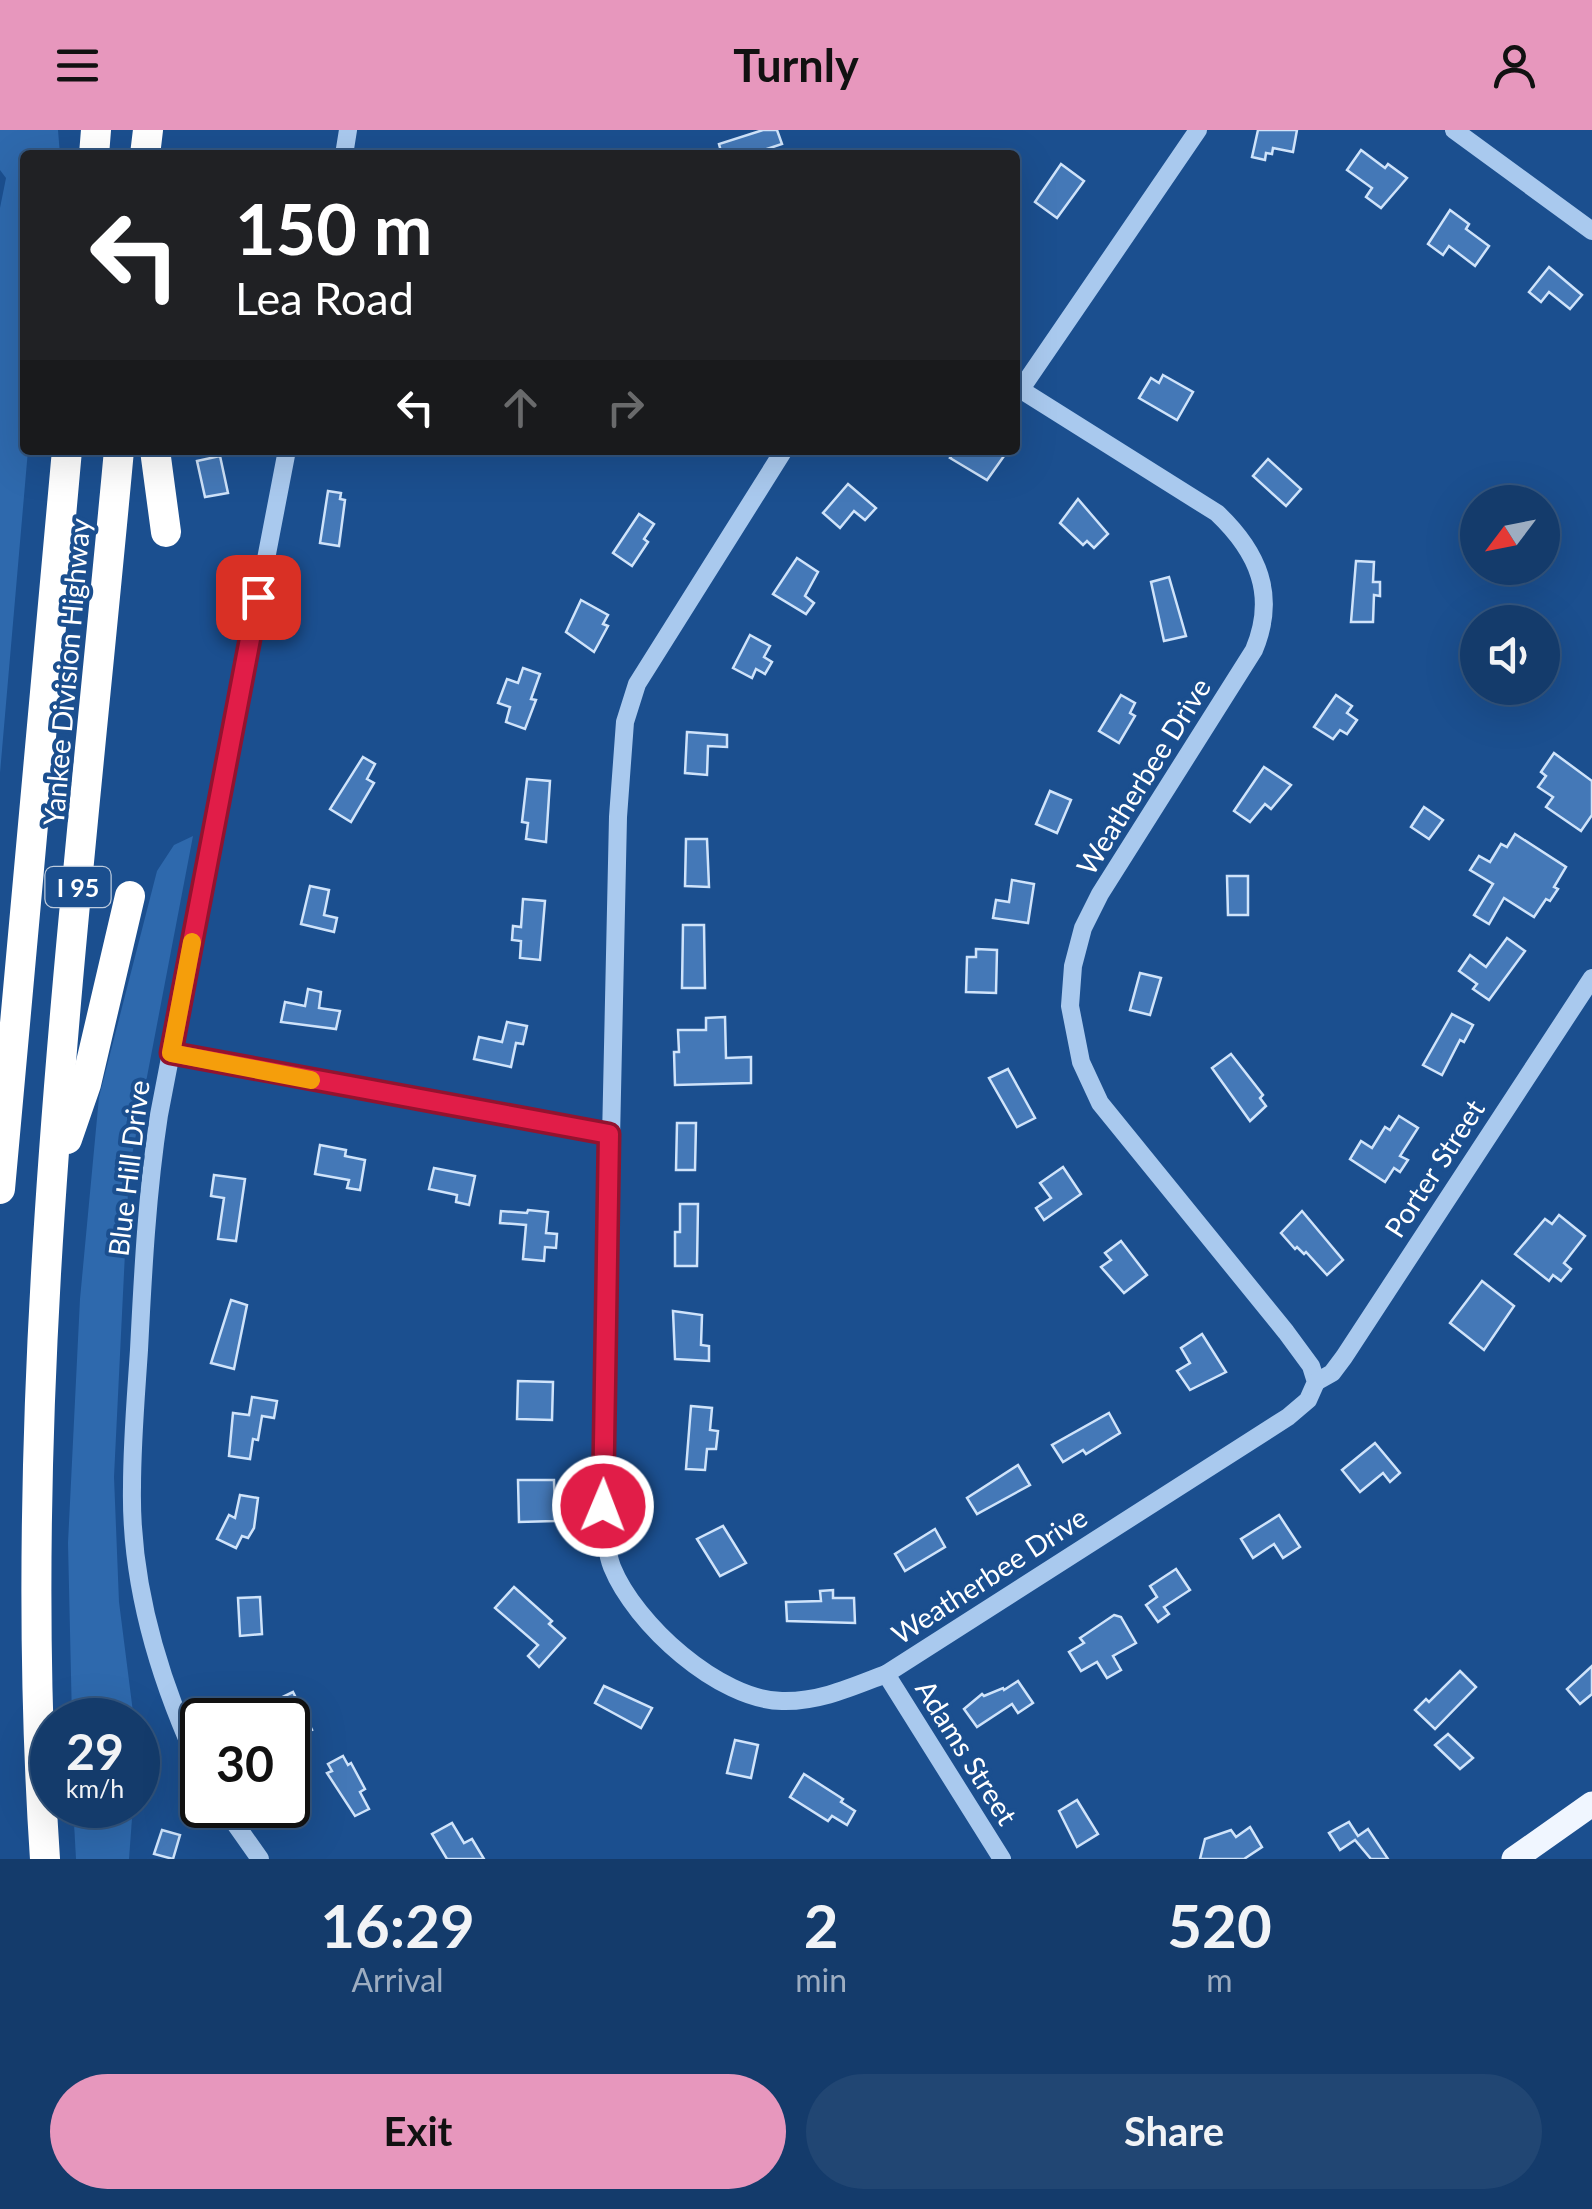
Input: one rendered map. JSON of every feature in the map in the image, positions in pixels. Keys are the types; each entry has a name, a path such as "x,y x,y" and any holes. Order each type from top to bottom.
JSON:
{"highway":[{"name":"Yankee Division Highway","path":"0,1190 67,455"},
{"name":"Yankee Division Highway","path":"44,1859 36,1664 35,1500 41,1338 118,455"},
{"path":"156,455 166,532"},
{"path":"52,1179 86,1084 130,896"}],"main road":[{"path":"1514,1859 1592,1804"}],"street":[{"path":"1020,385 1198,130"},
{"path":"1454,130 1592,231"},
{"name":"Weatherbee Drive","path":"781,455 636,684 625,722 618,817 609,1134 603,1506 606,1540 619,1582 689,1663 710,1678 762,1700 807,1700 830,1696 886,1674 1288,1417 1308,1400 1316,1382 1310,1366 1286,1332 1100,1103 1082,1062 1070,1006 1073,966 1091,910 1254,650 1262,613 1257,566 1244,540 1218,514 1020,389"},
{"name":"Blue Hill Drive","path":"180,1724 153,1646 141,1596 132,1489 148,1186 286,455"},
{"name":"Porter Street","path":"1316,1382 1332,1373 1344,1357 1592,978"},
{"path":"171,1053 609,1134"},
{"name":"Adams Street","path":"886,1674 1002,1859"},
{"path":"238,1828 260,1859"}],"shaded area":[{"path":"0,130 58,130 60,150 20,150 20,455 28,455 0,773 0,208 6,178 0,170"},
{"path":"193,836 129,1171 114,1477 119,1602 131,1698 72,1698 68,1543 80,1299 99,1097 157,871 174,845"},
{"path":"74,1828 131,1828 129,1859 76,1859"}],"building":[{"path":"763,130 777,130 782,144 764,150 721,150 719,144"},
{"path":"1258,130 1297,130 1293,152 1273,148 1272,154 1266,153 1265,160 1252,157"},
{"path":"1361,150 1407,178 1381,208 1366,197 1372,188 1347,170"},
{"path":"1061,164 1084,181 1057,218 1035,202"},
{"path":"1450,210 1469,224 1466,229 1489,246 1475,266 1449,246 1443,255 1428,244"},
{"path":"1549,267 1582,295 1570,309 1549,292 1541,302 1529,292"},
{"path":"1163,375 1193,392 1177,420 1139,398 1151,378 1159,383"},
{"path":"952,455 1004,456 987,480 950,458"},
{"path":"220,456 228,493 205,497 197,461"},
{"path":"1268,459 1301,489 1286,506 1253,476"},
{"path":"848,484 876,508 865,520 854,511 840,528 823,513"},
{"path":"328,491 341,493 340,499 345,500 339,546 320,543"},
{"path":"1078,499 1108,534 1094,548 1087,541 1083,545 1060,523"},
{"path":"639,514 654,524 644,539 648,542 632,566 613,553"},
{"path":"797,558 818,572 805,596 814,603 806,614 773,594"},
{"path":"1356,561 1374,562 1373,582 1380,582 1380,596 1374,595 1373,622 1351,622"},
{"path":"1169,577 1186,636 1164,641 1151,582"},
{"path":"581,600 608,615 603,624 608,626 594,652 566,632"},
{"path":"750,635 770,646 764,657 772,662 765,674 756,669 752,678 733,668"},
{"path":"523,668 540,674 525,729 506,722 510,707 498,703 507,679 518,683"},
{"path":"1121,695 1135,703 1130,713 1135,716 1119,743 1099,731"},
{"path":"1336,695 1352,706 1347,713 1357,720 1347,734 1340,730 1333,739 1314,727"},
{"path":"687,732 727,735 727,747 708,746 707,775 685,773"},
{"path":"1554,753 1592,781 1592,815 1581,831 1546,807 1553,797 1538,787 1546,776 1541,772"},
{"path":"363,757 375,764 367,779 374,783 351,822 330,809"},
{"path":"1264,767 1291,785 1271,809 1265,804 1250,822 1234,811"},
{"path":"527,779 550,781 546,842 526,839 528,823 522,822"},
{"path":"1050,791 1071,800 1057,833 1036,824"},
{"path":"1424,807 1443,820 1429,839 1411,827"},
{"path":"1515,834 1566,867 1554,887 1558,889 1534,917 1504,898 1489,924 1474,915 1493,884 1470,870 1479,856 1490,862 1501,844 1507,847"},
{"path":"686,839 707,839 709,887 685,886"},
{"path":"1227,876 1248,876 1248,915 1228,915"},
{"path":"1012,880 1034,884 1028,923 993,918 996,900 1009,902"},
{"path":"310,886 329,890 324,915 337,918 334,932 301,924"},
{"path":"523,899 545,901 540,960 520,958 521,941 512,940 513,926 521,927"},
{"path":"683,925 704,925 705,988 682,988"},
{"path":"1507,938 1525,951 1489,1000 1473,989 1477,984 1459,971 1470,955 1486,967"},
{"path":"976,949 997,950 996,993 966,992 967,957 976,957"},
{"path":"1140,973 1161,978 1150,1015 1130,1010"},
{"path":"308,989 321,992 319,1008 340,1011 336,1029 281,1022 285,1002 305,1006"},
{"path":"1452,1014 1473,1025 1464,1042 1460,1040 1442,1075 1423,1065"},
{"path":"725,1017 726,1058 751,1057 751,1083 675,1085 678,1030 706,1030 706,1018"},
{"path":"507,1022 527,1026 523,1044 516,1043 511,1067 474,1059 479,1037 502,1042"},
{"path":"1231,1054 1263,1095 1260,1098 1266,1106 1250,1121 1212,1068"},
{"path":"1008,1069 1035,1118 1017,1127 989,1078"},
{"path":"1399,1116 1418,1128 1400,1156 1408,1160 1400,1172 1394,1168 1385,1182 1350,1159 1361,1141 1372,1148 1385,1127 1390,1130"},
{"path":"677,1123 696,1123 695,1170 676,1170"},
{"path":"320,1145 346,1150 345,1156 365,1160 360,1190 347,1188 349,1180 315,1174"},
{"path":"1063,1167 1081,1194 1044,1220 1036,1208 1051,1198 1040,1183"},
{"path":"434,1168 475,1176 469,1205 456,1202 457,1195 429,1189"},
{"path":"214,1175 245,1179 236,1241 218,1239 224,1198 211,1196"},
{"path":"680,1204 698,1204 697,1266 675,1266"},
{"path":"501,1211 548,1212 546,1233 557,1234 556,1248 545,1247 544,1261 523,1259 526,1225 500,1223"},
{"path":"1302,1211 1343,1260 1327,1275 1281,1233"},
{"path":"1559,1215 1585,1236 1564,1263 1571,1269 1561,1281 1553,1275 1549,1281 1515,1254 1545,1219 1552,1224"},
{"path":"1121,1241 1147,1275 1124,1293 1101,1267 1111,1260 1105,1253"},
{"path":"1482,1281 1514,1306 1484,1350 1450,1323"},
{"path":"231,1300 247,1305 234,1369 211,1363"},
{"path":"673,1311 702,1315 701,1345 709,1346 709,1361 675,1359"},
{"path":"1202,1334 1226,1372 1190,1390 1177,1371 1190,1363 1181,1348"},
{"path":"518,1381 553,1382 552,1420 517,1419"},
{"path":"252,1397 277,1401 274,1418 262,1416 250,1459 229,1456 233,1413 249,1415"},
{"path":"691,1406 712,1408 710,1430 718,1431 716,1449 707,1449 705,1470 686,1469"},
{"path":"1109,1413 1120,1433 1086,1454 1083,1450 1063,1462 1052,1445"},
{"path":"1375,1443 1400,1473 1390,1482 1383,1473 1360,1492 1342,1470"},
{"path":"1018,1465 1030,1485 977,1514 967,1498"},
{"path":"518,1480 554,1480 555,1521 519,1522"},
{"path":"240,1495 258,1498 254,1528 248,1538 242,1536 236,1548 217,1539 229,1515 235,1518"},
{"path":"1279,1515 1300,1547 1283,1558 1274,1544 1253,1558 1241,1539"},
{"path":"723,1526 746,1563 720,1576 697,1539"},
{"path":"935,1529 945,1547 905,1571 895,1554"},
{"path":"1176,1569 1190,1590 1164,1607 1169,1614 1158,1622 1146,1605 1157,1597 1150,1586"},
{"path":"514,1587 565,1638 539,1667 528,1656 538,1645 495,1608"},
{"path":"833,1590 833,1598 854,1598 855,1623 787,1621 786,1602 821,1601 820,1591"},
{"path":"260,1597 262,1634 240,1636 238,1598"},
{"path":"1114,1615 1121,1617 1136,1643 1113,1656 1121,1670 1107,1678 1097,1662 1081,1671 1069,1652 1084,1643 1080,1638"},
{"path":"1592,1666 1592,1694 1580,1704 1567,1689"},
{"path":"1460,1671 1476,1687 1435,1729 1415,1710 1426,1699 1429,1702"},
{"path":"1018,1681 1033,1703 1018,1713 1012,1704 977,1727 964,1709 982,1694 1004,1690"},
{"path":"604,1686 652,1708 641,1728 595,1703"},
{"path":"1448,1734 1473,1758 1460,1769 1435,1745"},
{"path":"735,1740 758,1745 751,1778 727,1773"},
{"path":"343,1756 365,1789 360,1792 369,1809 355,1816 327,1773 332,1771 328,1764"},
{"path":"804,1774 855,1811 847,1825 832,1816 828,1821 790,1797"},
{"path":"1077,1800 1098,1834 1077,1847 1059,1811"},
{"path":"1349,1822 1358,1836 1368,1829 1388,1859 1371,1859 1355,1840 1340,1850 1329,1833"},
{"path":"452,1823 464,1843 472,1839 484,1859 447,1859 432,1834"},
{"path":"1250,1827 1262,1847 1244,1859 1200,1859 1205,1839 1231,1830 1236,1837"},
{"path":"162,1830 180,1835 173,1859 154,1854"}],"slow traffic":[{"path":"192,942 171,1053 311,1080"}],"route":[{"path":"258,597 171,1053 609,1134 603,1506"}]}
